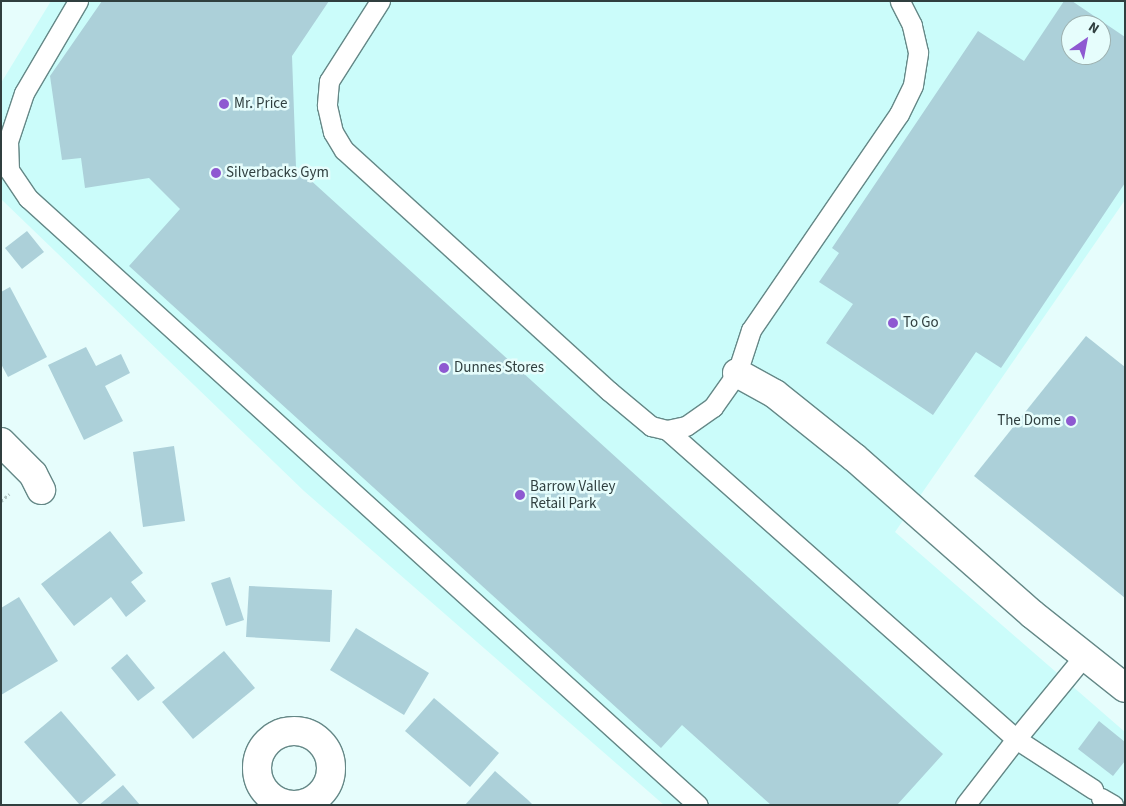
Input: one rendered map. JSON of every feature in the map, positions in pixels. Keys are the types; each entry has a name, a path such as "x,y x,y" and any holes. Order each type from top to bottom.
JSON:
{"street":[{"path":"737,373 775,394 855,458 1084,656 1125,688"},
{"path":"1,442 33,474 41,490"}],"lane":[{"path":"78,1 24,93 8,142 9,170 28,198 698,805"},
{"path":"380,1 329,81 327,106 331,123 344,150 609,391 651,426 667,430 686,426 713,407 737,373 750,330 899,114 913,85 918,52 912,25 900,1"},
{"path":"667,430 1016,739 1102,797"},
{"path":"965,805 1084,656"}],"shaded area":[{"path":"51,1 1125,1 1125,200 895,532 1125,732 1125,805 664,805 304,491 1,199 1,83"}],"building":[{"name":"Barrow Valley Retail Park","path":"102,1 329,1 292,56 296,167 943,754 897,805 771,805 682,725 661,748 129,266 180,209 149,178 85,188 81,158 62,160 50,76"},
{"path":"1064,1 1072,1 1093,15 1061,15 1061,65 1111,65 1111,27 1125,37 1125,183 1001,368 976,352 933,415 826,343 853,304 819,282 839,253 832,248 978,31 1024,61"},
{"path":"27,231 44,252 22,269 5,248"},
{"path":"10,287 47,357 8,377 1,364 1,292"},
{"name":"The Dome","path":"1086,336 1125,367 1125,598 974,476"},
{"path":"86,347 96,366 121,354 130,373 105,386 123,421 84,440 48,365"},
{"path":"174,446 185,521 143,527 133,452"},
{"path":"110,531 143,573 131,582 146,601 126,617 111,597 74,626 41,584"},
{"path":"230,577 244,620 226,626 211,583"},
{"path":"249,586 332,590 330,642 246,637"},
{"path":"19,597 58,661 1,695 1,608"},
{"path":"356,628 429,673 404,715 330,670"},
{"path":"224,651 255,688 193,739 162,702"},
{"path":"127,654 155,688 138,701 111,668"},
{"path":"434,698 499,753 470,787 405,731"},
{"path":"61,711 116,775 80,805 24,742"},
{"path":"1099,721 1125,742 1125,761 1113,776 1078,749"},
{"path":"495,771 528,800 533,805 465,805"},
{"path":"123,785 140,805 99,805"}],"place":[{"name":"Mr. Price","path":"224,104"},
{"name":"Silverbacks Gym","path":"216,173"},
{"name":"To Go","path":"893,323"},
{"name":"Dunnes Stores","path":"444,368"},
{"name":"The Dome","path":"1071,421"},
{"name":"Barrow Valley Retail Park","path":"520,495"}]}
